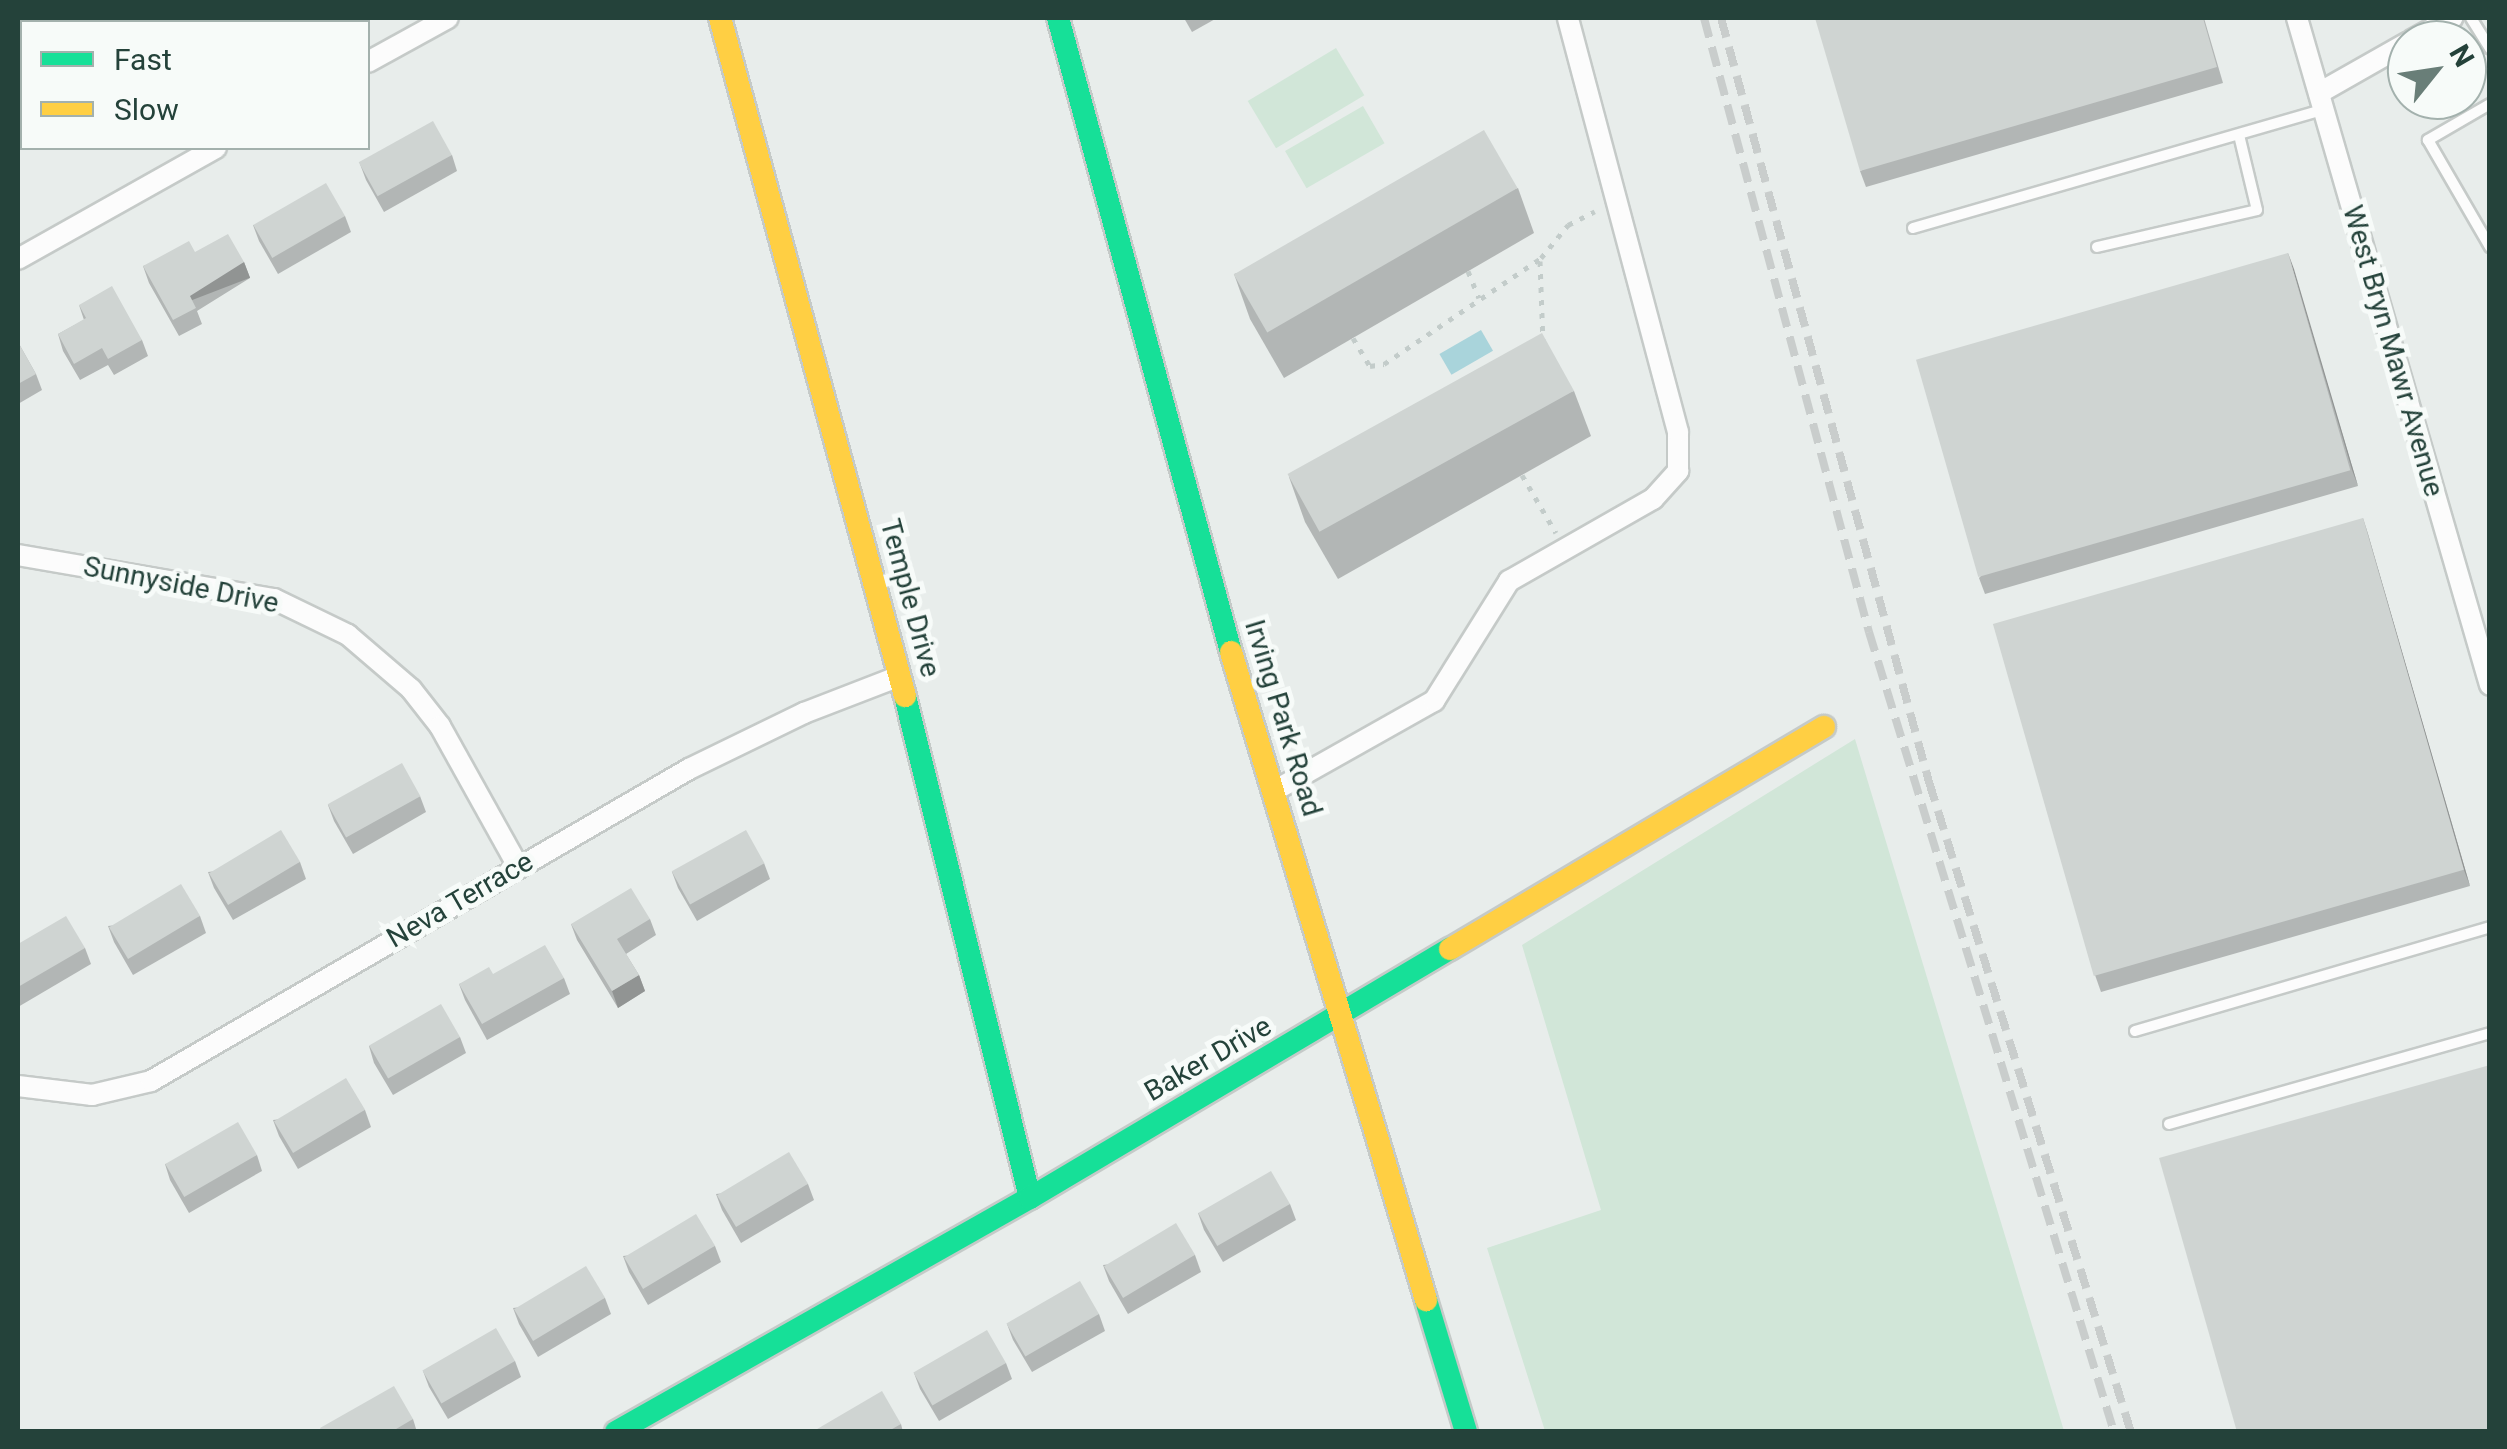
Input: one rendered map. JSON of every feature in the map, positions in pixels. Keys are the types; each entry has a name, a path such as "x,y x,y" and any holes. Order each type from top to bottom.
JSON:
{"street":[{"path":"370,61 448,18"},
{"name":"Temple Drive","path":"720,18 900,676 1030,1198"},
{"name":"Irving Park Road","path":"1058,18 1204,561 1337,1018 1466,1432"},
{"path":"1274,791 1434,701 1509,581 1668,487 1681,452 1568,18"},
{"name":"West Bryn Mawr Avenue","path":"2297,18 2490,684"},
{"path":"2321,102 2387,58"},
{"path":"18,259 212,150"},
{"name":"Sunnyside Drive","path":"18,555 274,598 348,635 400,679 440,726 518,866"},
{"name":"Neva Terrace","path":"18,1086 92,1095 152,1081 518,866 736,744 900,676"},
{"name":"Baker Drive","path":"616,1432 1030,1198 1337,1018 1600,854 1824,727"}],"lane":[{"path":"2471,18 2490,49"},
{"path":"1913,228 2239,134 2321,102"},
{"path":"2490,104 2428,140 2490,247"},
{"path":"2097,248 2258,210 2239,134"},
{"path":"2134,1031 2490,927"},
{"path":"2169,1124 2490,1033"}],"path":[{"path":"1353,338 1370,366 1384,364 1540,258 1581,216 1618,205"},
{"path":"1538,354 1545,341 1536,277 1540,258"},
{"path":"1468,271 1479,298"},
{"path":"1522,475 1565,549"}],"green space":[{"path":"1336,48 1364,95 1276,148 1248,101"},
{"path":"1363,106 1384,143 1307,188 1285,151"},
{"path":"1855,739 2064,1431 1545,1431 1487,1248 1601,1210 1522,945"}],"water":[{"path":"1481,330 1493,351 1451,375 1439,354"}],"building":[{"path":"18,18 26,18 20,20 18,80"},
{"path":"92,18 94,20 40,20"},
{"path":"1815,18 2203,18 2217,67 1860,171"},
{"path":"433,121 452,155 378,196 359,162"},
{"path":"1484,130 1518,188 1267,333 1234,274"},
{"path":"326,183 345,216 272,258 253,225"},
{"path":"228,234 244,262 190,296 196,308 173,320 143,266 189,241 195,252"},
{"path":"2288,253 2350,470 1978,577 1916,360"},
{"path":"112,286 142,340 108,359 102,348 74,364 58,334 86,318 79,305"},
{"path":"1542,333 1574,391 1319,532 1287,474"},
{"path":"18,342 36,374 18,384"},
{"path":"2363,518 2464,870 2094,976 1993,624"},
{"path":"402,763 420,796 346,837 328,804"},
{"path":"281,830 300,862 228,905 209,873"},
{"path":"746,830 764,863 690,904 672,871"},
{"path":"181,884 200,916 128,959 109,927"},
{"path":"631,888 650,919 617,939 639,975 612,991 571,924"},
{"path":"66,916 85,948 18,987 18,944"},
{"path":"545,945 564,978 482,1024 459,984 489,967 493,974"},
{"path":"441,1004 460,1037 388,1078 369,1046"},
{"path":"2490,1065 2490,1432 2237,1432 2159,1158"},
{"path":"346,1078 365,1110 293,1153 274,1121"},
{"path":"238,1122 257,1155 184,1197 165,1164"},
{"path":"789,1152 808,1184 736,1227 717,1195"},
{"path":"1271,1171 1290,1204 1217,1246 1198,1213"},
{"path":"696,1214 715,1246 643,1289 624,1257"},
{"path":"1176,1223 1195,1255 1123,1298 1104,1266"},
{"path":"586,1266 605,1298 533,1341 514,1309"},
{"path":"1080,1281 1099,1314 1025,1356 1006,1324"},
{"path":"496,1328 515,1361 441,1403 422,1370"},
{"path":"987,1330 1006,1363 932,1405 913,1372"},
{"path":"394,1386 413,1419 391,1432 322,1432 320,1428"},
{"path":"882,1391 901,1424 887,1432 812,1432"}],"railway":[{"path":"1704,18 1869,632 2114,1432"},
{"path":"1721,18 1929,782 2131,1432"}],"traffic: fast":[{"path":"1058,18 1231,652"},
{"path":"905,696 1030,1198"},
{"path":"616,1432 1030,1198 1450,949"},
{"path":"1426,1300 1466,1432"}],"traffic: slow":[{"path":"720,18 905,696"},
{"path":"1231,652 1426,1300"},
{"path":"1450,949 1824,727"}]}
